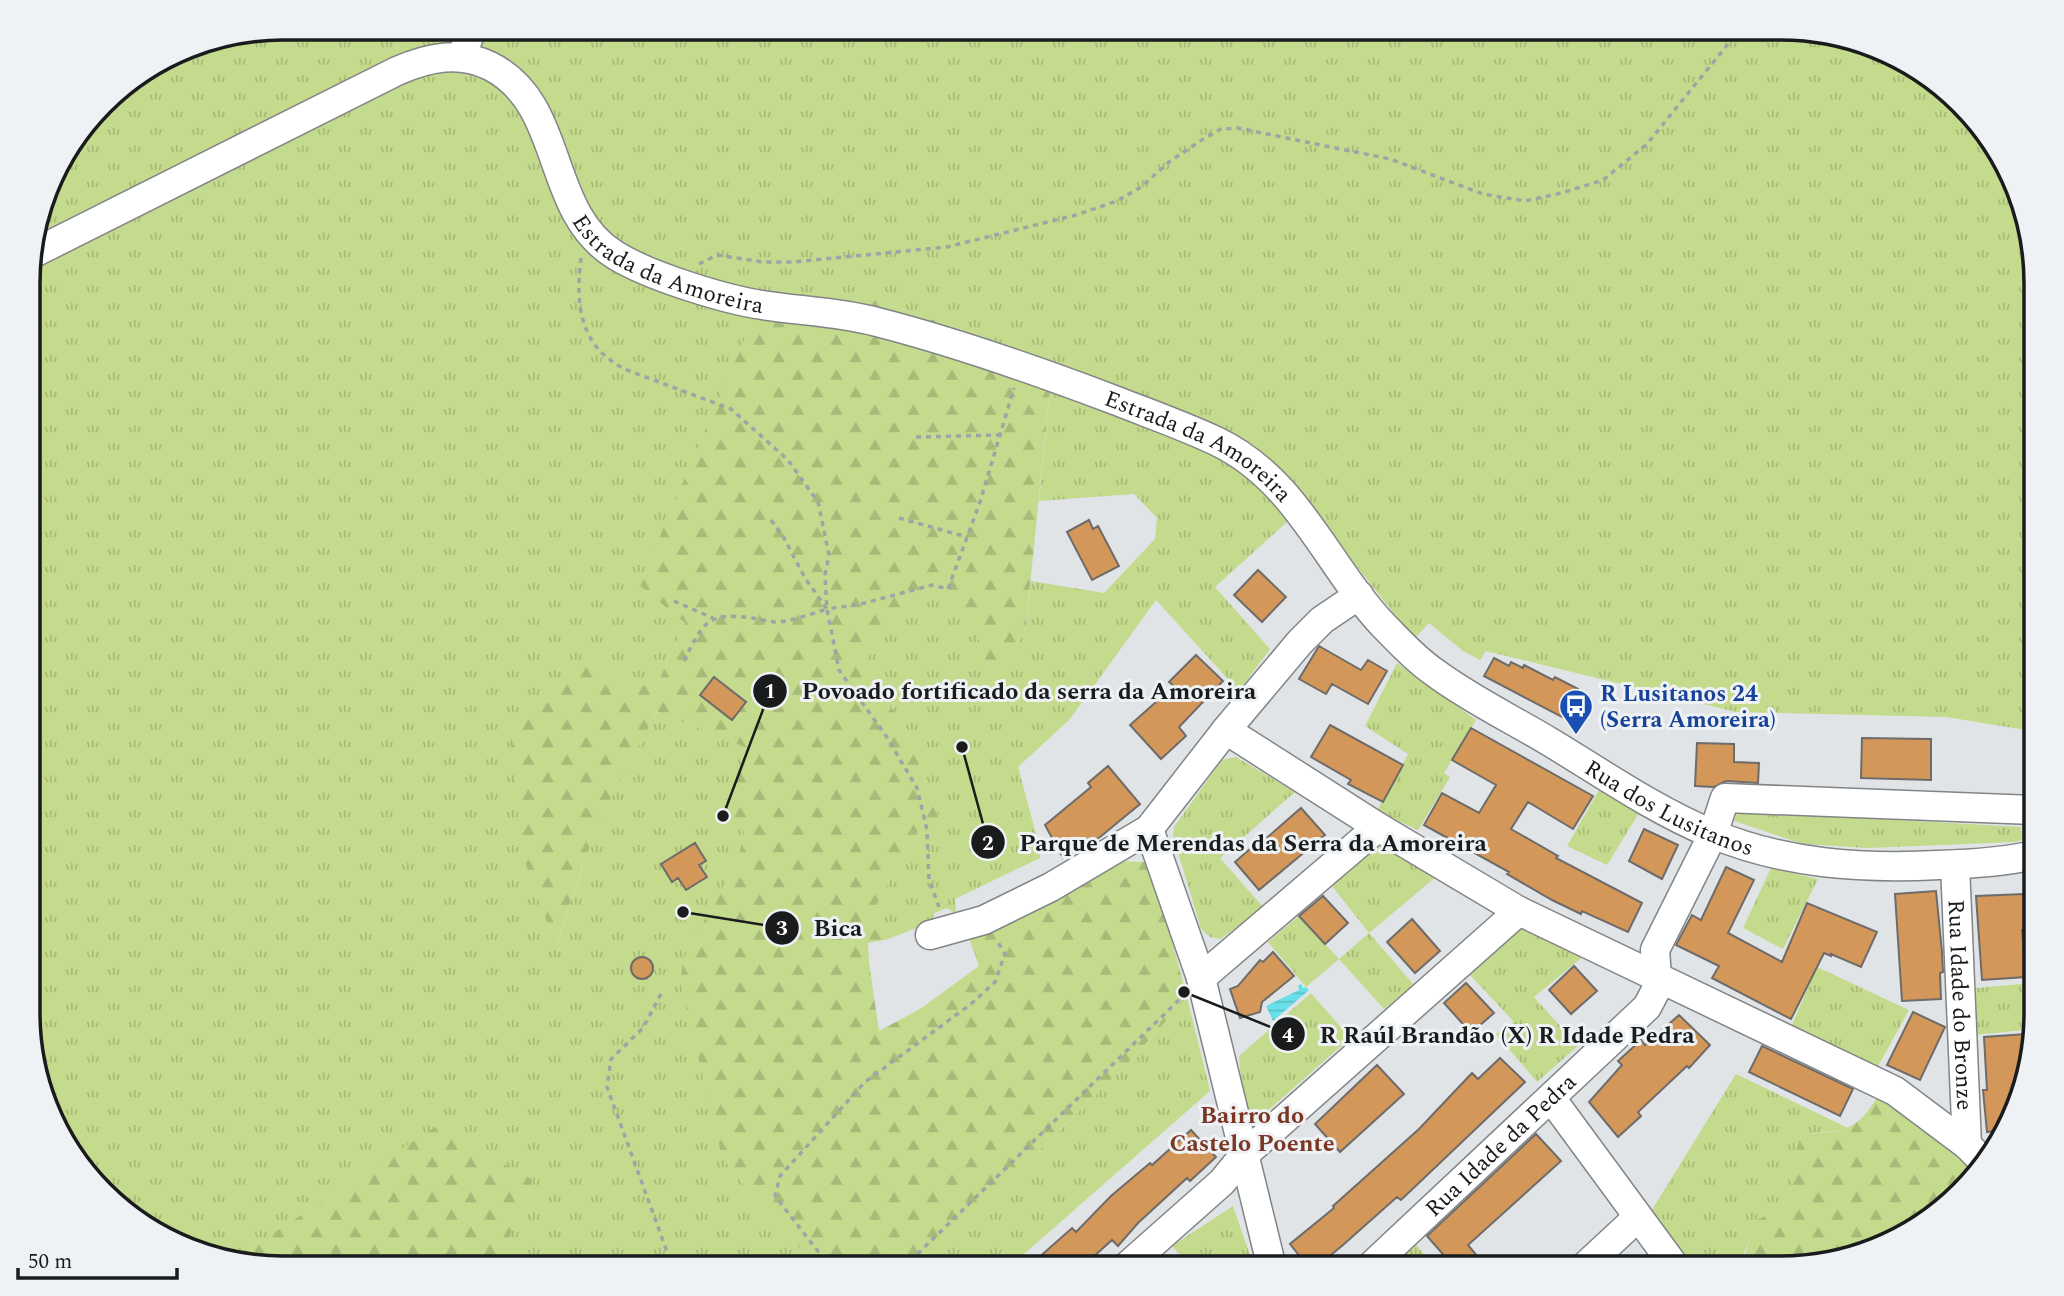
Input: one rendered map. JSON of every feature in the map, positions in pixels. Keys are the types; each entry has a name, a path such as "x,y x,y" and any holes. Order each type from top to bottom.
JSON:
{"street":[{"path":"463,56 468,40"},
{"name":"Estrada da Amoreira","path":"43,249 397,71 427,60 463,56 508,76 524,95 539,120 568,200 597,242 621,258 686,284 755,304 873,320 1021,364 1217,442 1264,473 1295,505 1359,595"},
{"path":"935,923 984,920 1051,887 1149,830 1226,730 1312,629 1359,595"},
{"name":"Rua dos Lusitanos","path":"1359,595 1416,658 1453,685 1654,806 1713,834 1779,855 1882,868 1955,865 2023,856"},
{"path":"1226,730 1378,828 1519,911 1895,1091 1976,1154"},
{"name":"Rua Idade da Pedra","path":"1383,1255 1647,1007 1656,990 1656,950 1713,834 1725,799 2023,810"},
{"path":"1201,978 1378,828"},
{"path":"1149,830 1201,978 1269,1255"},
{"name":"Rua Idade do Bronze","path":"1955,865 1976,1154"},
{"path":"1139,1255 1222,1182 1244,1155 1519,911"},
{"path":"1551,1098 1666,1255"},
{"path":"1597,1255 1638,1217"}],"path":[{"path":"686,284 693,270 702,261 717,255 763,262 793,262 947,247 1076,215 1117,201 1141,187 1169,162 1221,129 1238,128 1390,159 1483,194 1525,201 1562,193 1603,180 1647,144 1731,40"},
{"path":"585,228 580,266 581,308 591,342 612,363 731,409 788,460 818,502 829,555 825,575 827,609 839,670 886,736 917,788 927,831 929,880 935,923"},
{"path":"674,601 713,618 729,615 775,622 872,601 932,584 948,589 1001,435 1021,364"},
{"path":"916,437 1001,435"},
{"path":"899,518 967,537"},
{"path":"771,520 783,536 805,579 827,609"},
{"path":"684,661 696,636 713,618"},
{"path":"821,1256 775,1196 780,1176 865,1082 971,1004 995,982 1005,954 984,920"},
{"path":"916,1256 1201,978"},
{"path":"662,994 642,1028 611,1059 607,1087 669,1256"}],"green space":[{"path":"283,40 1781,40 1812,42 1874,59 1916,81 1941,101 1974,135 2005,190 2019,236 2023,267 2023,730 1946,717 1736,712 1486,651 1480,660 1463,651 1429,623 1414,639 1308,505 1254,445 1053,361 873,299 685,623 655,689 587,666 557,944 605,808 650,724 701,642 877,902 922,822 938,818 906,727 859,666 932,585 948,589 976,629 990,674 1025,634 1031,581 1104,593 1155,539 1157,518 1134,494 1039,501 1050,391 1199,443 1257,483 1289,520 1215,587 1270,649 1239,691 1156,600 1070,719 1018,767 1040,849 1040,858 955,899 956,914 947,908 934,913 932,922 888,939 868,942 722,1157 806,1256 502,1256 533,1180 252,1254 190,1237 135,1206 111,1185 90,1161 59,1106 42,1044 40,1013 42,252 53,205 81,148 123,101 148,81 205,53 252,42"},
{"path":"873,299 1053,361 1025,634 990,674 976,629 948,589 932,585 860,666 906,727 938,818 922,823 877,903 888,939 868,943 879,1031 920,1009 979,966 969,938 1119,861 1144,862 1154,874 1187,997 1133,1058 933,1256 806,1256 722,1157 680,981 684,957 738,860 744,832 723,804 752,750 657,711 605,809 582,866 556,946 523,857 509,729 587,666 655,689 685,623 639,585 754,317"},
{"path":"1397,663 1476,720 1444,773 1450,777 1418,830 1377,811 1408,754 1365,726"},
{"path":"1236,757 1295,792 1220,858 1264,908 1220,939 1210,937 1201,929 1173,835 1174,827 1222,760"},
{"path":"1599,790 1639,813 1607,865 1567,846"},
{"path":"1738,811 2021,827 2022,840 1868,848 1803,844 1734,821"},
{"path":"1381,846 1437,876 1369,933 1332,886 1369,848"},
{"path":"1771,868 1818,879 1783,949 1743,928"},
{"path":"1299,916 1339,959 1306,987 1268,942"},
{"path":"1522,927 1585,955 1534,997 1578,1046 1537,1082 1496,1034 1514,1022 1470,975"},
{"path":"1369,933 1414,985 1384,1009 1339,959"},
{"path":"1817,967 1909,1010 1876,1070 1791,1027"},
{"path":"2023,984 2023,1030 1975,1035 1975,988"},
{"path":"1311,993 1350,1038 1263,1115 1254,1114 1243,1106 1239,1056"},
{"path":"1187,997 1210,1091 1022,1256 933,1256 1133,1058"},
{"path":"1736,1074 1850,1129 1801,1135 1789,1173 1800,1201 1754,1221 1743,1255 1685,1255 1650,1213"},
{"path":"1878,1096 1960,1153 1971,1164 1941,1195 1916,1215 1874,1237 1812,1254 1745,1255 1754,1221 1799,1201 1789,1173 1801,1135 1846,1128 1870,1109"},
{"path":"435,1127 533,1180 502,1256 283,1256 244,1252"},
{"path":"1233,1206 1250,1255 1180,1255 1172,1246"},
{"path":"1410,1237 1425,1255 1391,1255"}],"water":[{"path":"1301,984 1309,990 1273,1021 1266,1006 1299,990 1298,986"}],"building":[{"path":"1089,520 1093,529 1098,526 1119,566 1092,580 1067,532"},
{"path":"1258,570 1286,597 1262,622 1234,595"},
{"path":"1319,646 1361,670 1368,660 1387,671 1368,704 1332,684 1326,694 1299,679"},
{"path":"1196,655 1223,681 1179,727 1186,736 1161,759 1130,725 1174,686 1169,682"},
{"path":"1494,658 1509,666 1511,662 1523,668 1524,665 1578,689 1562,717 1484,676"},
{"path":"714,677 746,702 732,720 700,695"},
{"path":"1330,725 1403,765 1383,802 1348,784 1351,780 1311,757"},
{"path":"1471,728 1593,796 1573,829 1528,802 1511,829 1558,856 1556,858 1642,903 1628,932 1552,900 1507,874 1509,872 1424,825 1442,793 1479,813 1496,785 1452,760"},
{"path":"1862,738 1931,739 1931,780 1861,778"},
{"path":"1697,743 1734,744 1734,762 1759,763 1758,783 1726,781 1714,787 1695,786"},
{"path":"1108,766 1140,804 1100,837 1063,858 1045,825 1091,787 1088,783"},
{"path":"1301,808 1325,835 1259,890 1235,862"},
{"path":"1644,829 1678,845 1662,879 1629,861"},
{"path":"695,843 706,861 699,865 707,877 686,890 678,878 672,882 661,864"},
{"path":"1726,867 1754,880 1728,933 1782,962 1807,903 1877,932 1861,967 1824,953 1791,1019 1712,978 1719,966 1676,945 1692,915 1701,920"},
{"path":"1936,891 1943,972 1940,973 1941,999 1902,1001 1895,894"},
{"path":"2023,894 2023,977 1982,980 1976,896"},
{"path":"1323,896 1348,923 1325,944 1299,916"},
{"path":"1412,919 1440,951 1415,973 1387,942"},
{"path":"1273,952 1294,976 1262,1002 1260,1012 1240,1018 1230,989 1238,986 1260,960 1263,962"},
{"path":"642,957 650,960 653,968 650,976 642,979 634,976 631,968 634,960"},
{"path":"1574,966 1597,991 1571,1014 1549,990"},
{"path":"1466,983 1494,1013 1471,1033 1444,1003"},
{"path":"1913,1012 1945,1027 1920,1080 1887,1065"},
{"path":"1679,1015 1710,1045 1689,1068 1687,1066 1638,1112 1641,1116 1618,1137 1589,1102 1622,1065 1618,1061 1641,1040 1645,1045"},
{"path":"2022,1034 2011,1091 1993,1131 1987,1132 1983,1090 1987,1090 1984,1037"},
{"path":"1762,1046 1853,1089 1840,1116 1749,1072"},
{"path":"1500,1058 1525,1082 1401,1200 1397,1197 1330,1255 1299,1255 1290,1244 1334,1208 1333,1206 1419,1129 1472,1073 1478,1079"},
{"path":"1377,1065 1404,1094 1340,1152 1315,1124"},
{"path":"1191,1130 1216,1157 1190,1181 1187,1178 1138,1223 1118,1246 1112,1240 1095,1255 1041,1255 1072,1228 1076,1232 1111,1196 1150,1163 1152,1165"},
{"path":"1536,1134 1561,1161 1468,1245 1476,1255 1444,1255 1427,1236"}],"place":[{"name":"R Lusitanos 24 (Serra Amoreira)","path":"1576,736"},
{"name":"Parque de Merendas da Serra da Amoreira","path":"962,747"},
{"name":"Povoado fortificado da serra da Amoreira","path":"723,816"},
{"name":"Bica","path":"683,912"},
{"name":"R Raúl Brandão (X) R Idade Pedra","path":"1184,992"}],"district":[{"name":"Bairro do Castelo Poente","path":"1252,1129"}]}
